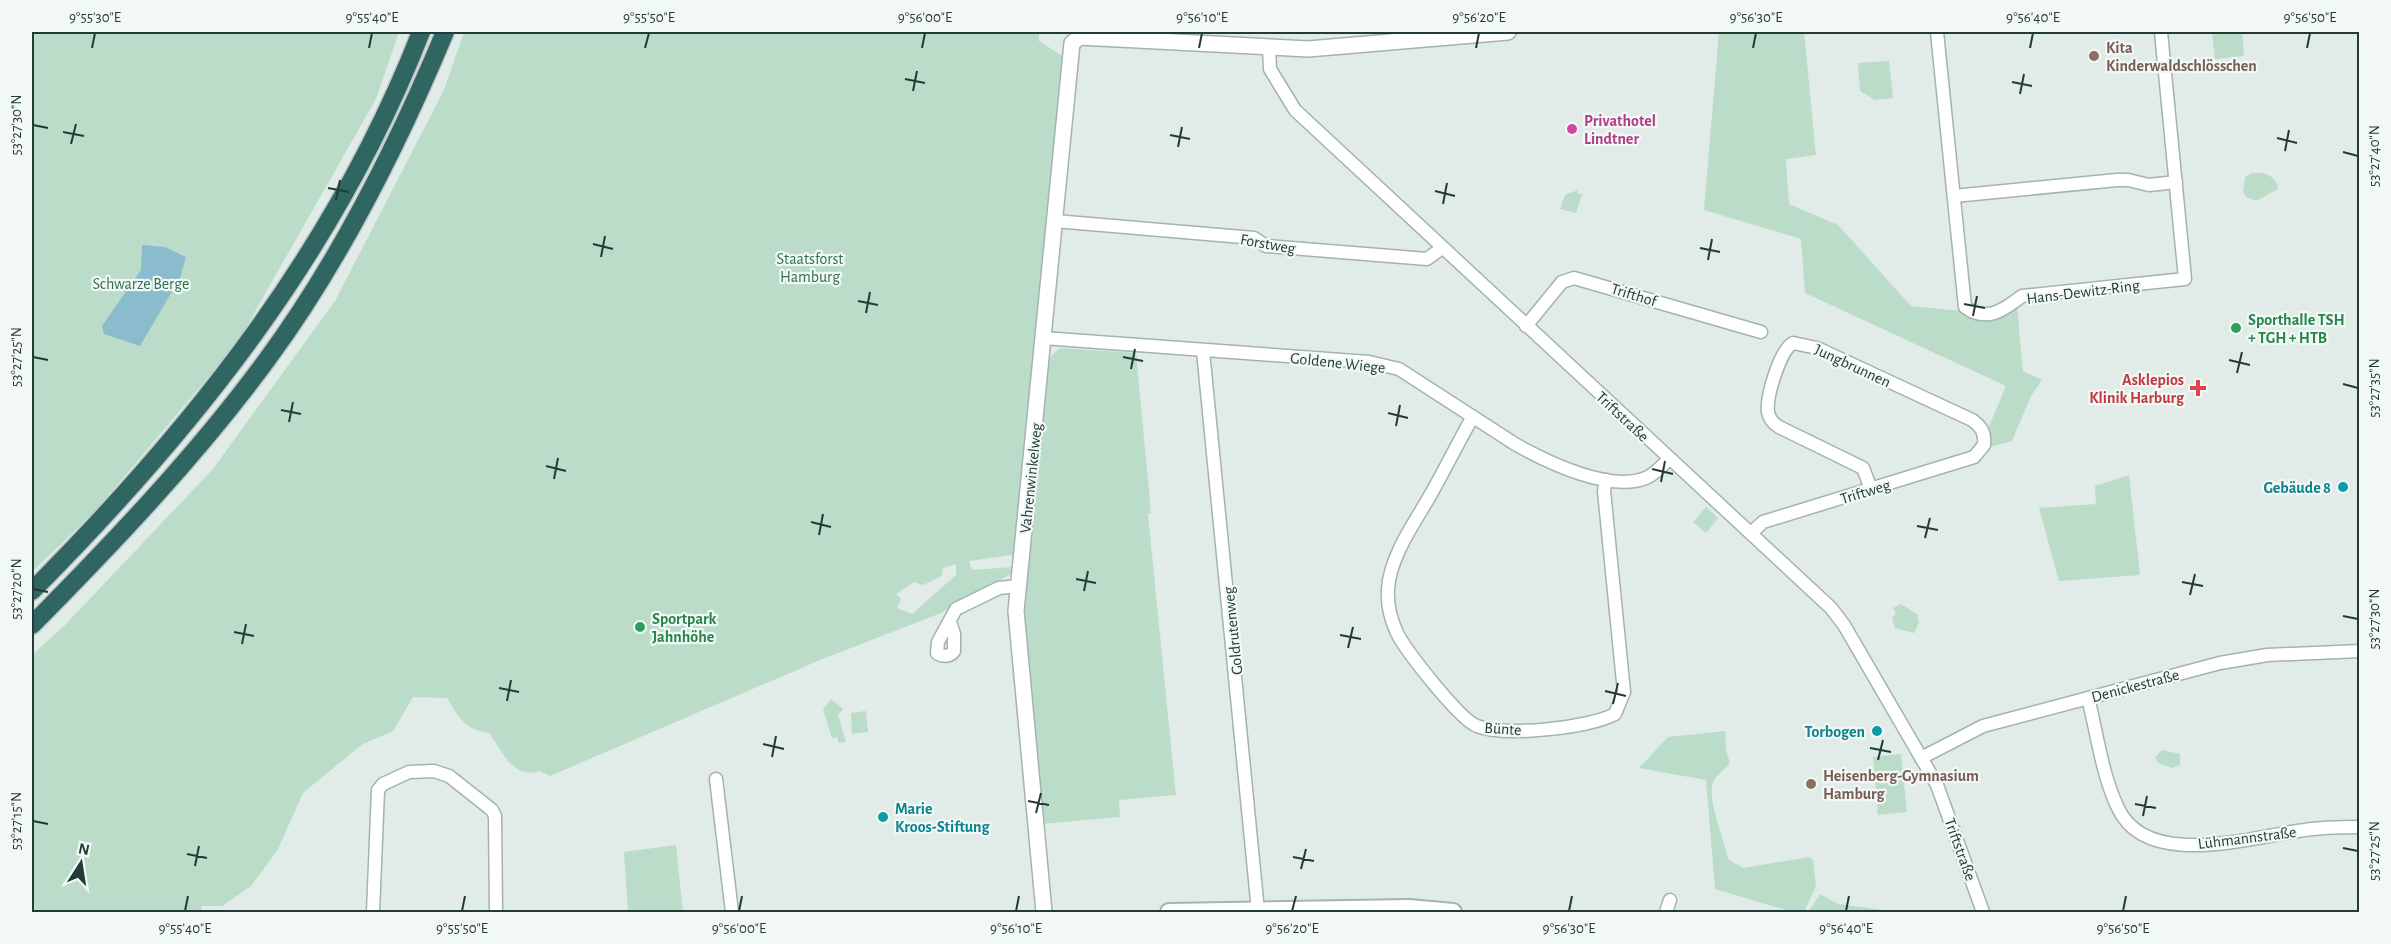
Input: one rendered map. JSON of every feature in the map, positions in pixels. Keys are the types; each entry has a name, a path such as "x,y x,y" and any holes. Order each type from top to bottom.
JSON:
{"highway":[{"path":"32,591 102,520 183,429 247,348 323,233 371,143 421,32"},
{"path":"32,625 120,535 194,452 267,361 342,244 369,196 418,95 445,32"}],"main road":[{"path":"1169,912 1422,908 1453,912"}],"street":[{"path":"1091,34 1308,49 1508,32"},
{"name":"Hans-Dewitz-Ring","path":"1937,32 1965,307 1977,314 1989,315 2007,308 2022,296 2185,279 2161,32"},
{"name":"Vahrenwinkelweg","path":"1044,912 1016,611 1072,43 1078,37 1091,34"},
{"name":"Triftstraße","path":"1269,48 1270,69 1295,110 1831,608 1937,785 1983,912"},
{"path":"1954,196 2117,180 2149,185 2176,182"},
{"name":"Forstweg","path":"1055,221 1254,238 1266,246 1427,258 1442,248"},
{"name":"Trifthof","path":"1526,326 1562,282 1575,278 1761,332"},
{"name":"Goldene Wiege","path":"1043,338 1369,362 1400,369 1472,418 1533,454 1606,480 1623,482 1644,478 1669,459"},
{"name":"Jungbrunnen","path":"1871,489 1863,468 1779,427 1770,419 1768,407 1780,358 1786,347 1793,343 1817,348 1972,420 1981,426 1983,431 1982,451"},
{"name":"Goldrutenweg","path":"1203,351 1258,911"},
{"name":"Bünte","path":"1472,418 1413,525 1392,570 1388,588 1392,618 1397,633 1439,688 1475,726 1519,731 1590,723 1615,714 1624,692 1604,491 1606,480"},
{"name":"Triftweg","path":"1751,533 1763,522 1974,457 1982,451"},
{"path":"950,622 956,609 977,597 999,588 1018,586"},
{"name":"Denickestraße","path":"1921,758 1983,726 2238,659 2277,654 2360,651"},
{"name":"Lühmannstraße","path":"2088,698 2118,810 2140,834 2167,844 2214,844 2305,830 2360,827"},
{"path":"373,912 378,790 382,784 420,770 449,776 492,810 495,816 496,912"},
{"path":"716,779 732,912"}],"green space":[{"name":"Schwarze Berge","path":"32,32 399,32 376,99 237,343 95,511 32,572"},
{"name":"Staatsforst Hamburg","path":"464,32 1039,32 1039,41 1061,55 1065,64 1016,557 1011,574 941,613 820,660 550,776 540,771 522,771 516,768 504,756 489,733 474,729 464,722 447,698 413,697 393,731 361,745 303,793 277,851 251,886 222,906 201,906 202,912 32,912 32,655 65,625 213,469 335,301 444,90","holes":["1012,555 1013,567 972,570 969,561","956,564 956,575 912,614 897,608 901,599 896,594 914,582 923,585 942,576 943,568"]},
{"path":"1719,32 1804,32 1816,155 1786,159 1789,204 1838,225 1911,306 1961,311 1967,316 1981,318 2017,306 2023,371 2042,380 2031,396 2012,441 1989,447 1988,429 2006,386 1805,293 1801,239 1704,210"},
{"path":"2212,32 2242,32 2244,56 2215,59"},
{"path":"1889,61 1893,98 1875,100 1860,91 1858,63"},
{"path":"2252,173 2269,175 2275,180 2278,189 2256,201 2246,197 2243,191 2245,177"},
{"path":"1578,190 1577,193 1582,194 1576,213 1560,209 1565,195"},
{"path":"1060,348 1136,353 1151,513 1148,514 1176,795 1119,800 1120,817 1042,824 1024,610 1049,358"},
{"path":"2129,475 2140,575 2059,581 2039,508 2096,504 2095,486"},
{"path":"1706,507 1718,518 1706,533 1693,522"},
{"path":"1901,604 1917,614 1919,622 1914,633 1895,628 1892,618 1896,613 1893,608"},
{"path":"831,699 843,709 838,715 846,742 839,743 837,737 832,738 823,709"},
{"path":"866,711 868,732 852,734 851,713"},
{"path":"1725,731 1726,750 1730,763 1714,780 1712,797 1728,859 1743,868 1809,857 1813,860 1816,886 1805,910 1809,911 1820,894 1838,904 1884,910 1885,912 1793,912 1715,889 1706,780 1639,768 1668,737"},
{"path":"2162,750 2180,754 2180,765 2173,768 2158,763 2155,757"},
{"path":"1901,754 1907,812 1878,815 1873,757"},
{"path":"676,845 683,912 628,912 624,852"}],"water":[{"path":"142,245 165,247 186,257 180,278 140,346 104,334 102,326 141,270"}],"place":[{"name":"Kita Kinderwaldschlösschen","path":"2094,56"},
{"name":"Privathotel Lindtner","path":"1572,129"},
{"name":"Sporthalle TSH + TGH + HTB","path":"2236,328"},
{"name":"Asklepios Klinik Harburg","path":"2198,388"},
{"name":"Gebäude 8","path":"2343,487"},
{"name":"Sportpark Jahnhöhe","path":"640,627"},
{"name":"Torbogen","path":"1877,731"},
{"name":"Heisenberg-Gymnasium Hamburg","path":"1811,784"},
{"name":"Marie Kroos-Stiftung","path":"883,817"}]}
